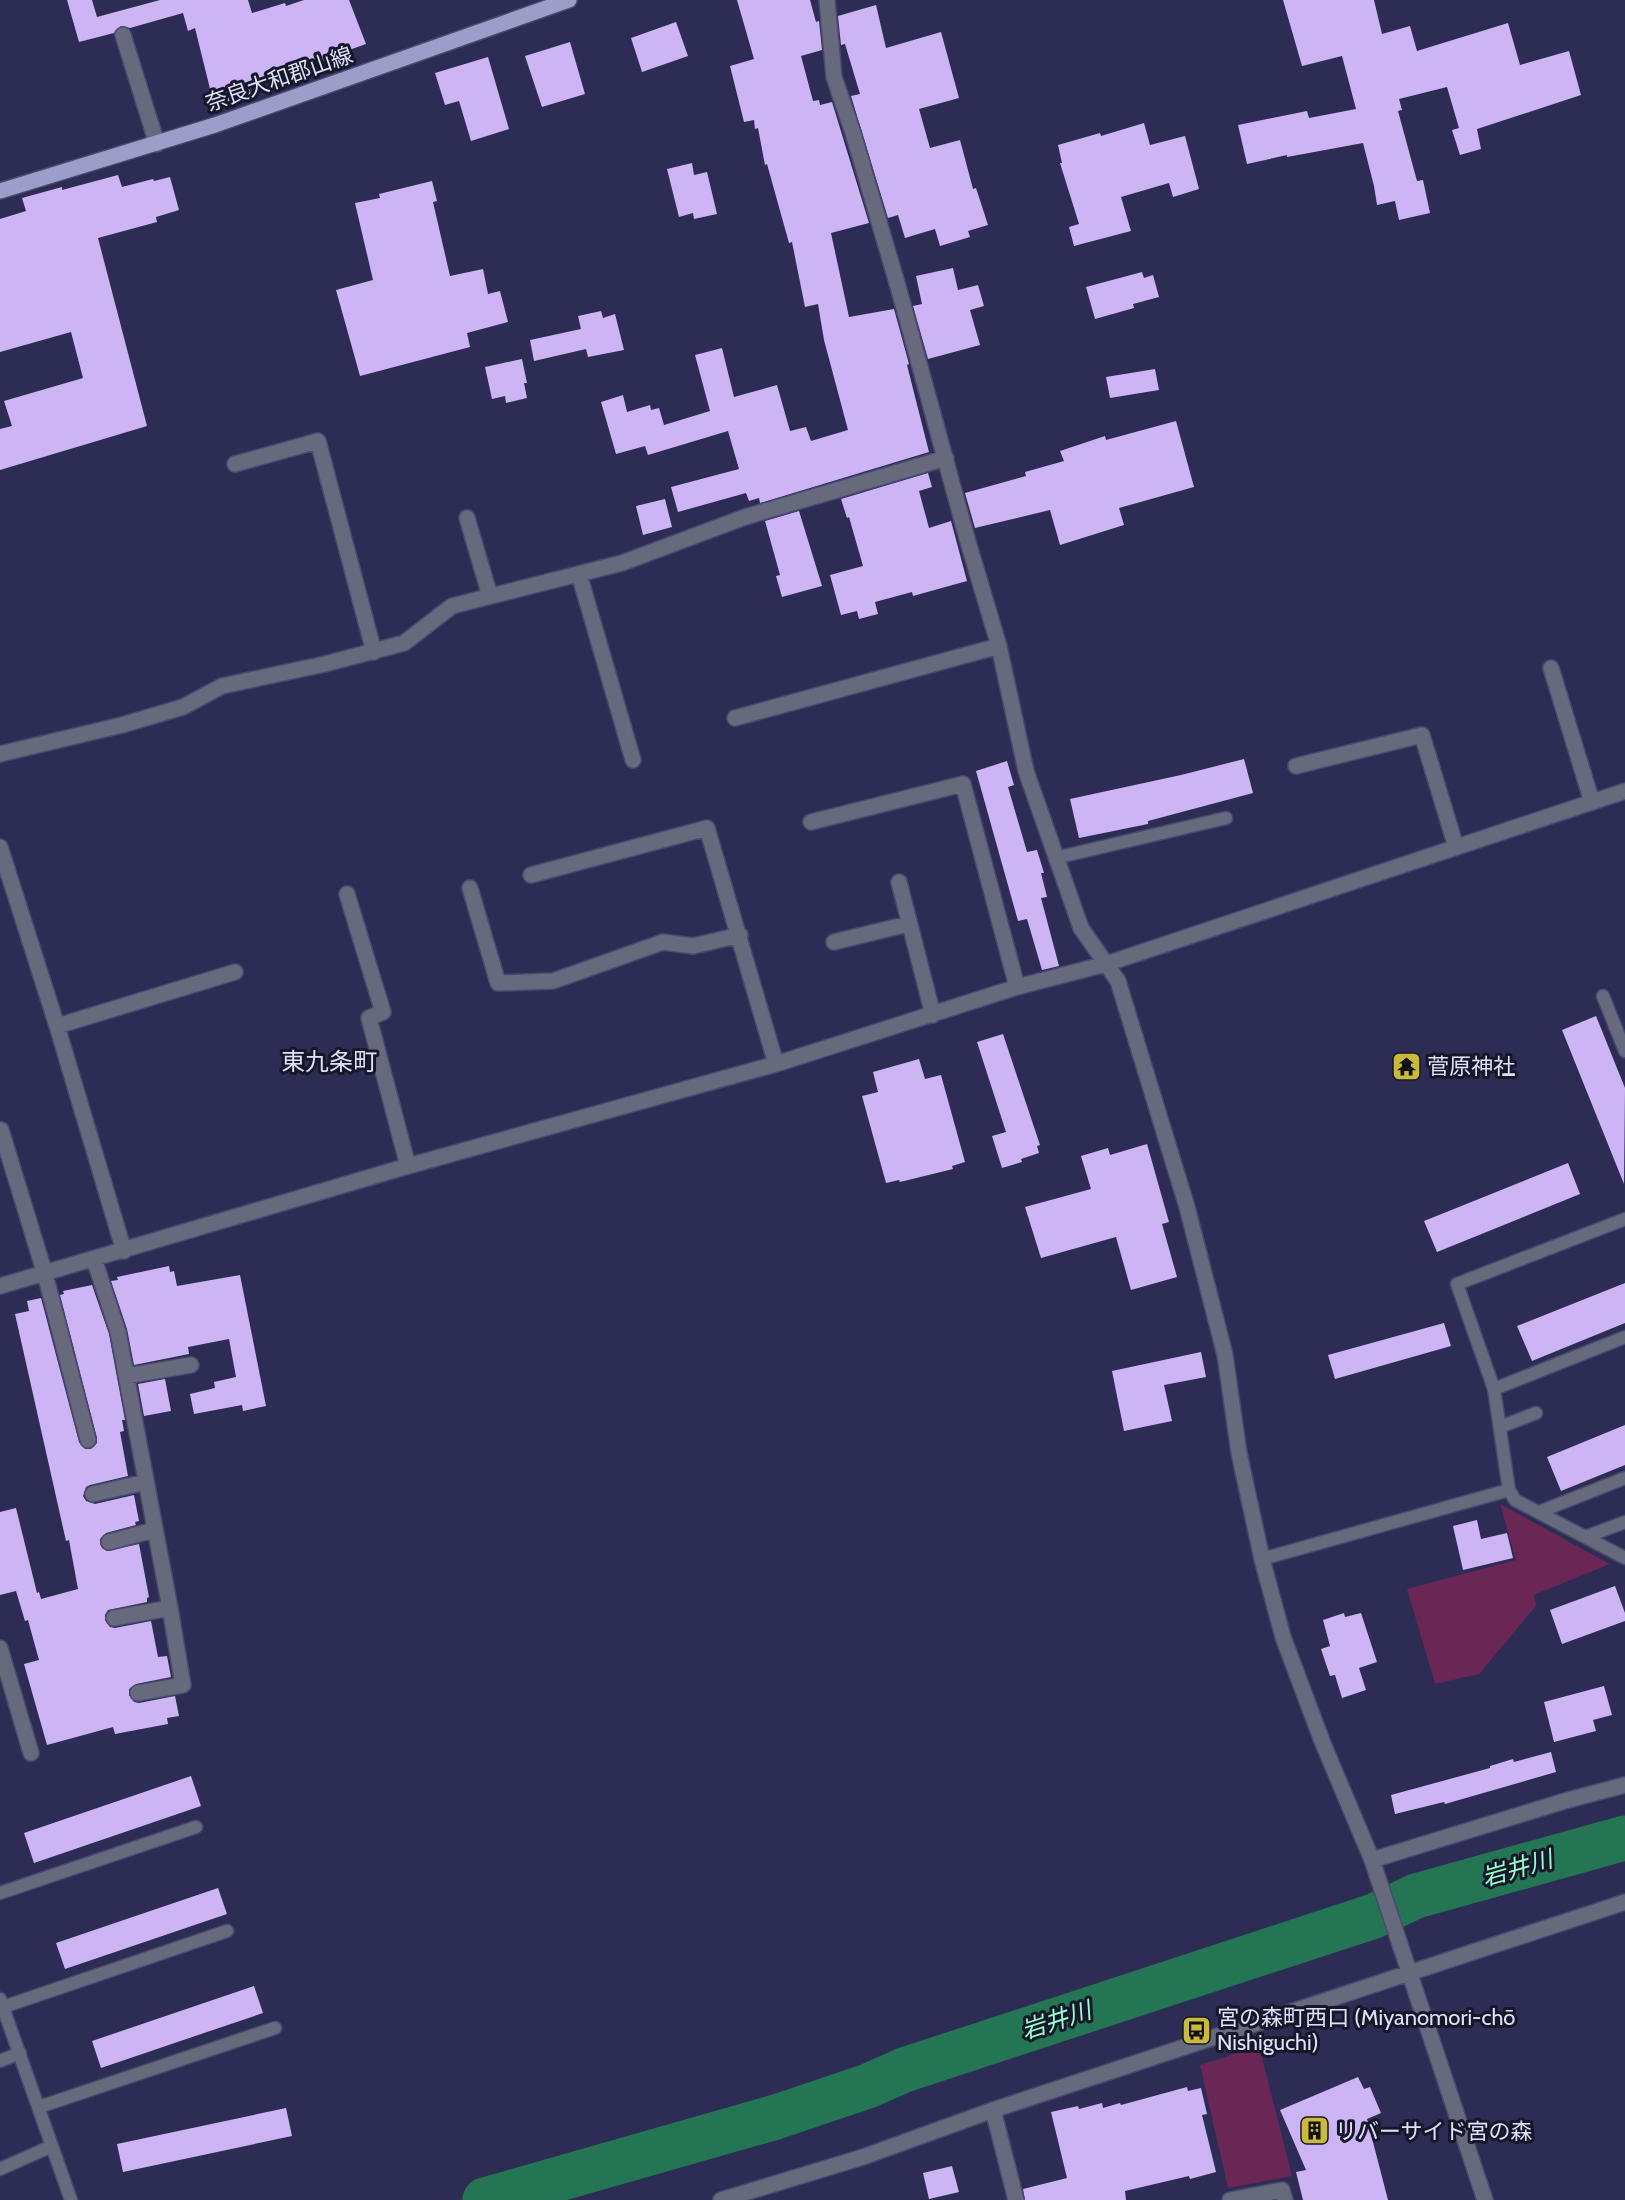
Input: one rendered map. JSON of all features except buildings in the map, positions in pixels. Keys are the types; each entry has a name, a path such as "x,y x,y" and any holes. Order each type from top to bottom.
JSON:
{"main road":[{"name":"奈良大和郡山線","path":"0,191 157,144 569,0"}],"street":[{"path":"827,0 834,76 853,133 999,646 1026,771 1081,928 1118,981 1196,1241 1226,1355 1239,1453 1262,1559 1283,1636 1322,1741 1374,1867 1485,2200"},
{"path":"123,35 157,144"},
{"path":"235,465 318,441 374,652"},
{"path":"0,754 183,707 222,686 374,652 404,643 452,606 622,563 745,517 946,458"},
{"path":"467,518 490,596"},
{"path":"579,574 633,760"},
{"path":"735,718 999,646"},
{"path":"1551,668 1592,802"},
{"path":"1296,766 1422,735 1456,847"},
{"path":"811,822 963,784 1017,987"},
{"path":"0,1286 408,1166 776,1064 1017,987 1106,964 1625,791"},
{"path":"531,875 707,828 776,1064"},
{"path":"0,847 57,1026 124,1251"},
{"path":"898,882 933,1015"},
{"path":"470,888 498,983 552,981 663,942 693,946 740,935"},
{"path":"347,894 383,1012 369,1018 408,1166"},
{"path":"834,942 908,924"},
{"path":"57,1026 235,972"},
{"path":"1,1130 45,1274 88,1440"},
{"path":"94,1259 118,1332 183,1685 138,1693"},
{"path":"126,1376 191,1365"},
{"path":"93,1494 146,1482"},
{"path":"109,1542 154,1530"},
{"path":"114,1618 170,1608"},
{"path":"0,1648 31,1753"},
{"path":"1374,1867 1568,1800 1625,1785"},
{"path":"721,2200 863,2157 993,2110 1625,1902"},
{"path":"993,2110 1016,2200"},
{"path":"1230,2200 1282,2190 1285,2200"}],"lane":[{"path":"1055,858 1226,818"},
{"path":"1603,996 1625,1051"},
{"path":"1625,1219 1457,1284 1494,1389 1509,1490 1515,1500 1625,1558"},
{"path":"1494,1389 1625,1336"},
{"path":"1500,1427 1536,1413"},
{"path":"1539,1512 1625,1478"},
{"path":"1262,1559 1509,1490"},
{"path":"1586,1537 1625,1522"},
{"path":"0,1893 196,1827"},
{"path":"71,2200 2,2003 227,1931"},
{"path":"39,2107 275,2028"},
{"path":"0,2061 20,2053"},
{"path":"0,2169 52,2146"}],"shaded area":[{"path":"1500,1504 1610,1564 1534,1595 1536,1606 1479,1674 1435,1684 1407,1589 1516,1560"},
{"path":"1259,2046 1292,2176 1228,2188 1200,2065"}],"waterway":[{"name":"岩井川","path":"485,2200 776,2117 868,2086 904,2070 1374,1916 1416,1896 1625,1838"}],"place":[{"name":"菅原神社","path":"1406,1066"},
{"name":"宮の森町西口 (Miyanomori-chō Nishiguchi)","path":"1196,2030"},
{"name":"リバーサイド宮の森","path":"1314,2131"}],"district":[{"name":"東九条町","path":"329,1061"}]}
